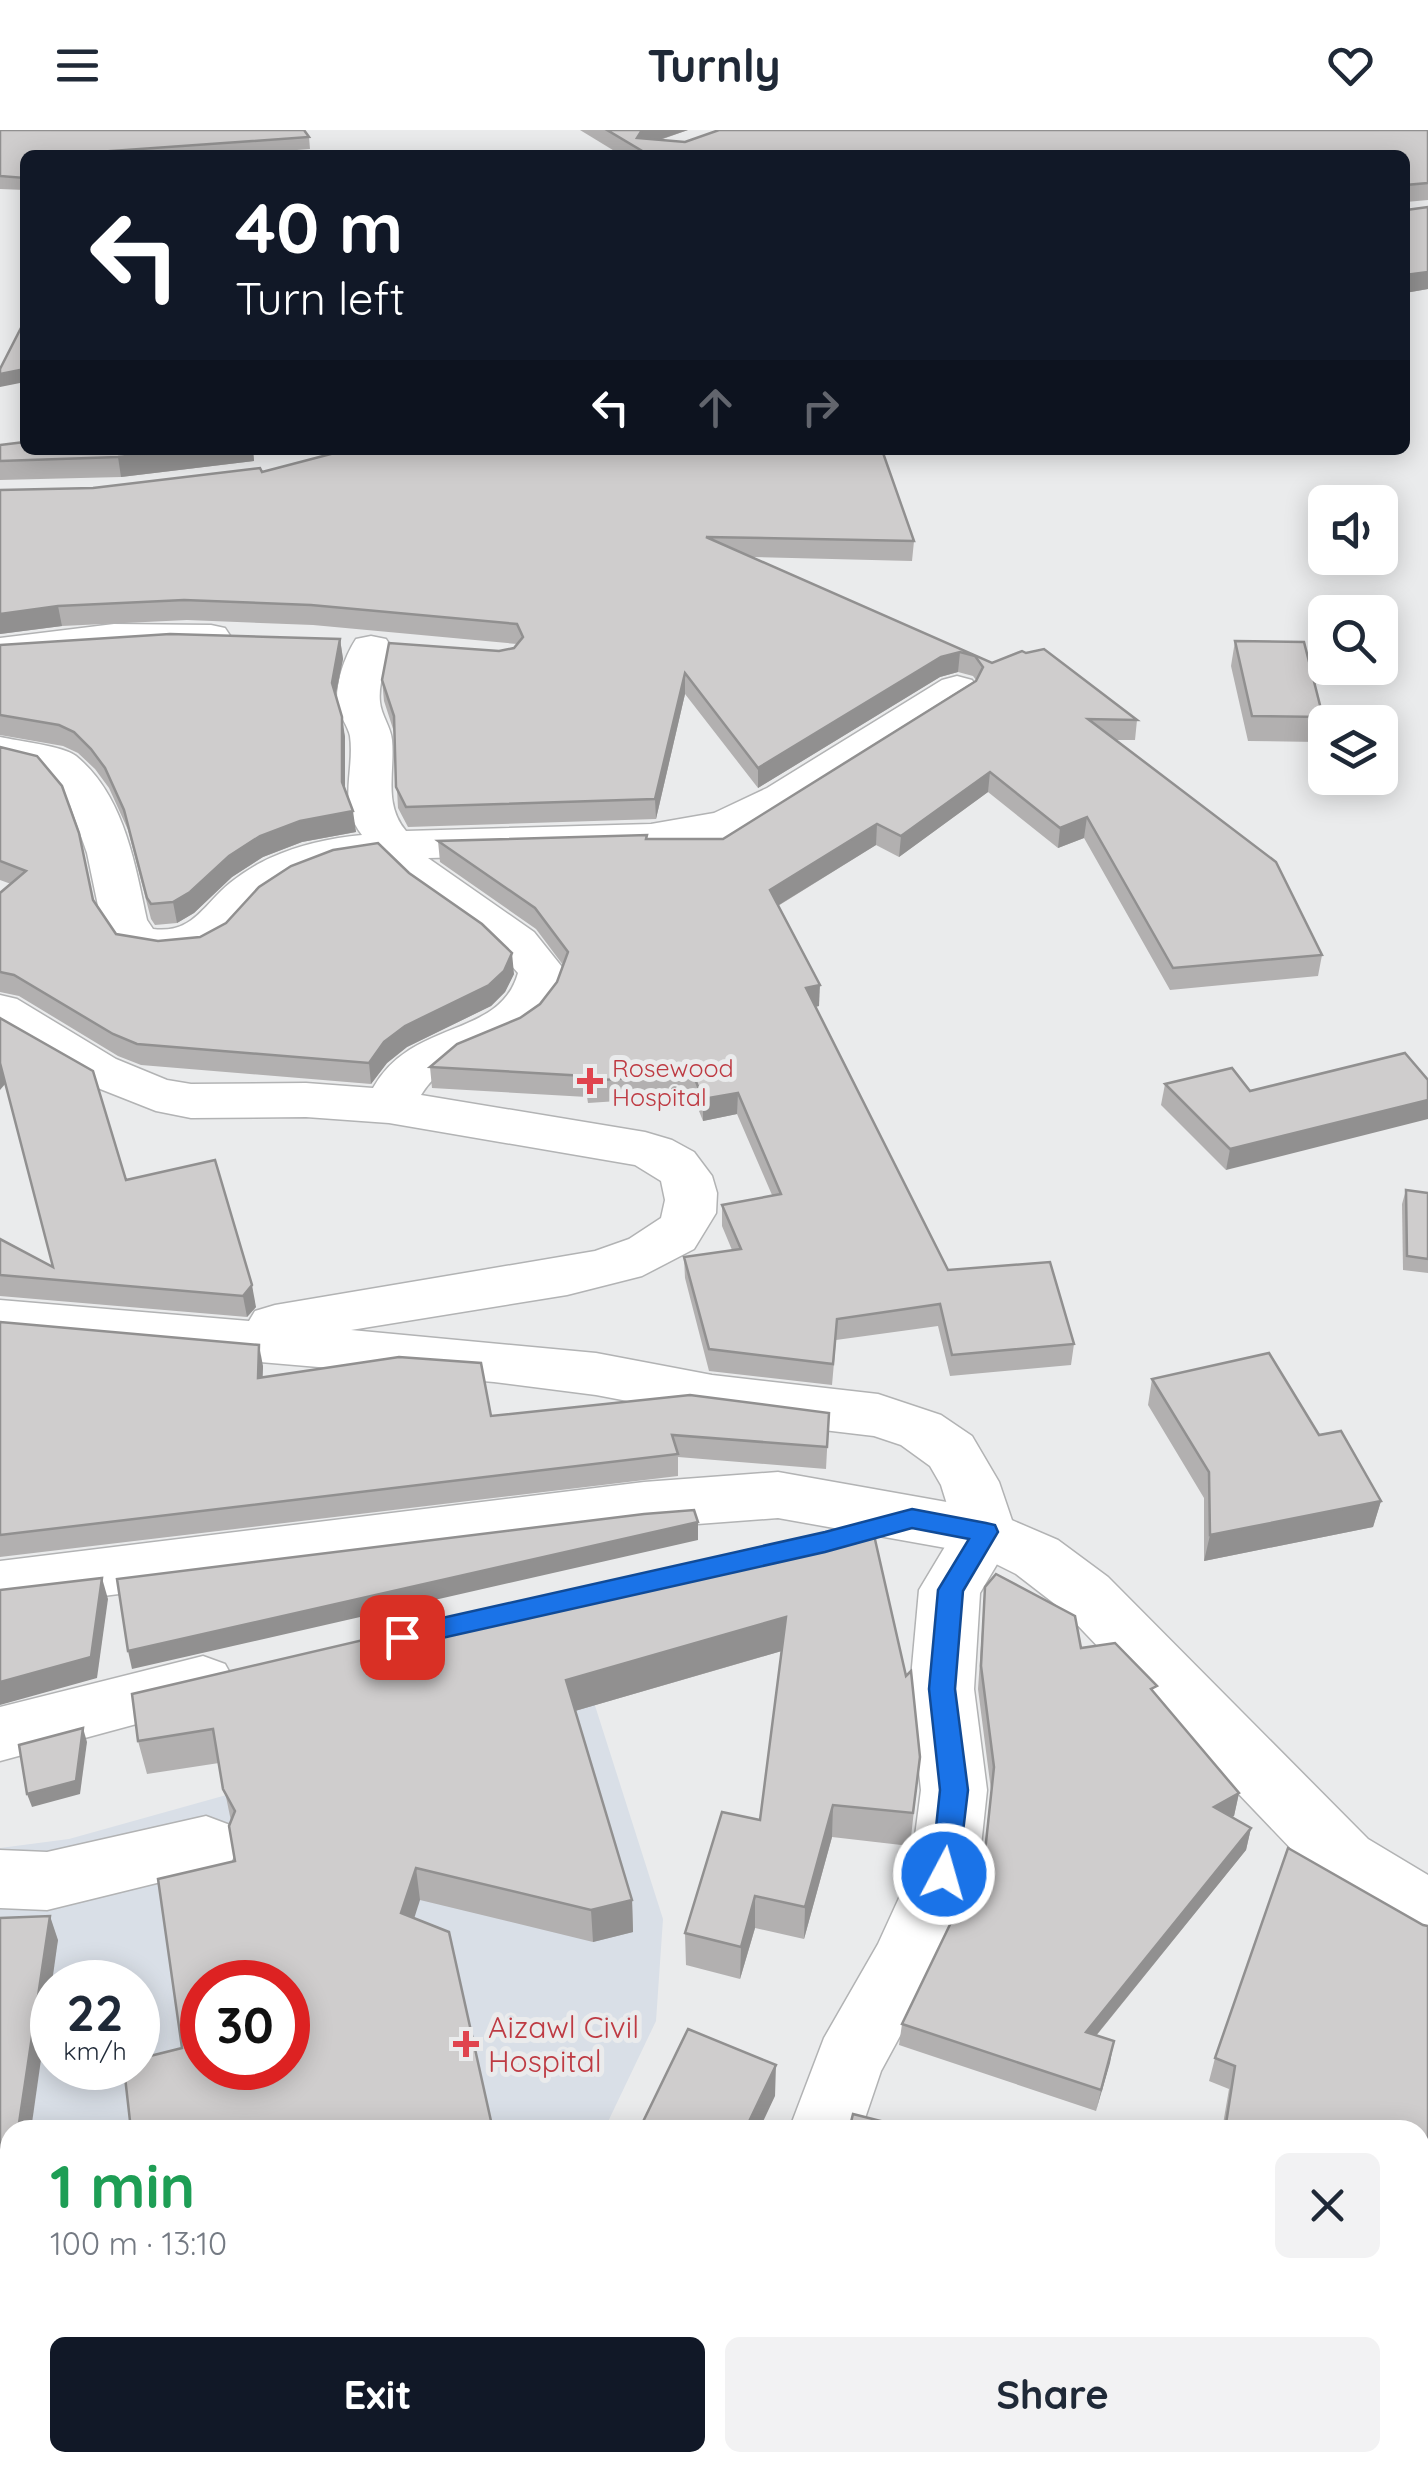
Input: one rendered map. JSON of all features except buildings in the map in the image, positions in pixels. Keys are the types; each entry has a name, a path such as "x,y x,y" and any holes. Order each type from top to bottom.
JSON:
{"street":[{"path":"1,649 114,636 258,640"},
{"path":"371,647 360,681 359,705 372,736 369,798 374,821 412,868 436,889 517,942 542,972 534,1000 504,1026 440,1050 410,1068 389,1106"},
{"path":"0,750 59,763 90,803 110,853 124,920 138,941 176,946 208,933 246,894 284,868 334,851 394,845 652,838 726,824 783,797 956,689"},
{"path":"0,1010 98,1070 156,1095 191,1100 306,1100 389,1106 495,1127 600,1140 670,1158 687,1175 692,1198 688,1220 673,1238 600,1267 218,1336"},
{"path":"0,1320 218,1336 596,1374 712,1396 878,1415 920,1430 951,1451 970,1482 986,1532 950,1590 942,1689 954,1790 944,1874 902,1966 849,2062 829,2120"},
{"path":"0,1585 528,1518 778,1495 986,1532 1037,1557 1086,1594 1344,1858 1428,1910"},
{"path":"787,1551 912,1518"},
{"path":"0,1734 249,1672"},
{"path":"0,1880 48,1881 206,1845"}],"shaded area":[{"name":"Aizawl Civil Hospital","path":"591,1693 663,1919 656,2021 609,2120 0,2120 0,1848 69,1839"}],"place":[{"name":"Rosewood Hospital","path":"590,1081"},
{"name":"Aizawl Civil Hospital","path":"466,2044"}],"route":[{"path":"402,1637 825,1542 912,1518 986,1532 950,1590 942,1689 954,1790 944,1874"}]}
